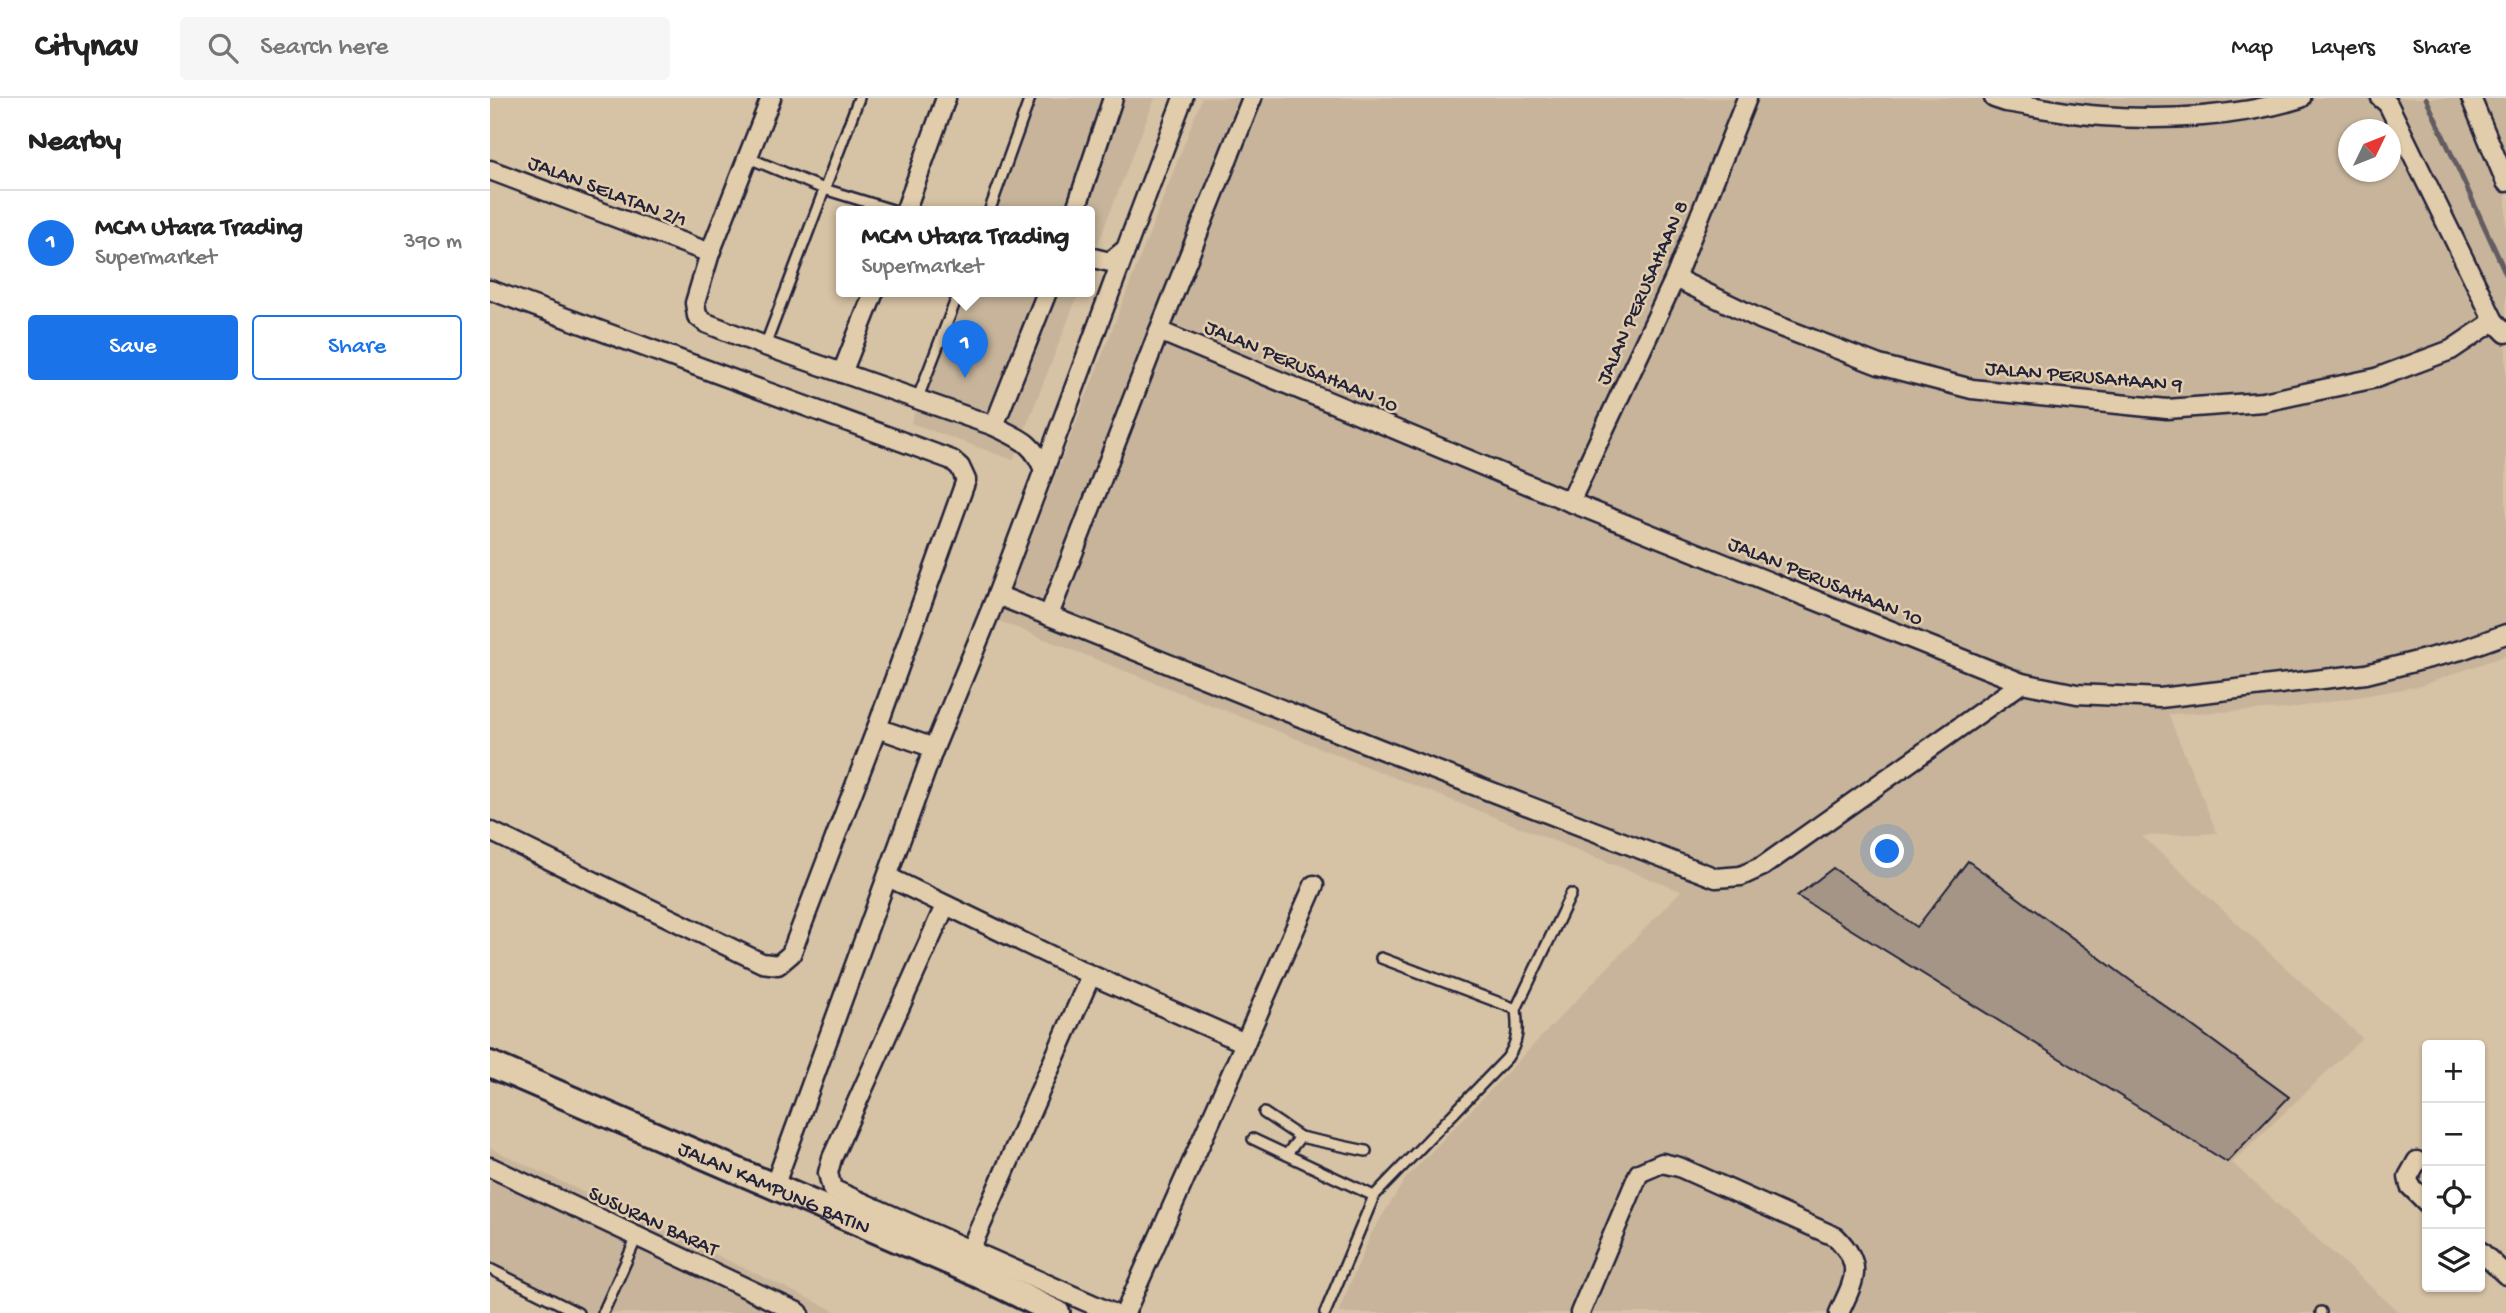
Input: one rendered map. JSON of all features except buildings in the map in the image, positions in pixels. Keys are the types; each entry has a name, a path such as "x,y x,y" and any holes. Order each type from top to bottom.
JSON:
{"street":[{"path":"771,98 710,253 695,303 697,316 706,323 765,345 994,426 1028,443 1044,470"},
{"path":"907,206 946,98"},
{"path":"1077,206 1113,98"},
{"path":"774,1187 934,748 997,595 1183,98"},
{"path":"1049,615 1158,331 1252,98"},
{"name":"JALAN PERUSAHAAN 8","path":"1570,502 1675,278 1747,98"},
{"path":"1994,98 2006,103 2103,116 2195,117 2276,106 2301,98"},
{"path":"2382,98 2388,104 2500,327"},
{"path":"2471,98 2506,183"},
{"name":"JALAN SELATAN 2/1","path":"490,170 710,253"},
{"path":"1095,258 1110,262 1126,249"},
{"name":"JALAN PERUSAHAAN 9","path":"1675,278 1760,319 1878,365 1972,389 2167,409 2263,402 2376,378 2451,350 2500,327"},
{"path":"490,290 952,460 960,467 966,480 877,728 791,954 778,965 762,963 490,831"},
{"path":"842,373 872,297"},
{"path":"994,426 1044,297"},
{"name":"JALAN PERUSAHAAN 10","path":"1158,331 1570,502 2022,683 2077,694 2173,696 2366,674 2461,650 2506,634"},
{"path":"997,595 1380,749 1716,878 1741,876 1763,866 2022,683"},
{"path":"877,728 934,748"},
{"path":"888,877 1091,975 1245,1043"},
{"path":"1125,1313 1314,885"},
{"path":"945,906 832,1158 828,1173 832,1189 969,1260 1112,1313"},
{"path":"969,1260 1091,975"},
{"name":"JALAN KAMPUNG BATIN","path":"490,1064 774,1187 969,1260 1057,1313"},
{"path":"2417,1161 2408,1178 2410,1186 2422,1198"},
{"path":"1580,1313 1639,1173 1662,1163 1679,1167 1836,1237 1853,1259 1854,1271 1853,1282 1839,1313"},
{"name":"SUSURAN BARAT","path":"490,1167 799,1313"},
{"path":"2485,1256 2506,1275"}],"lane":[{"path":"765,345 859,98"},
{"path":"991,206 1031,98"},
{"path":"749,158 824,189 879,206"},
{"path":"917,400 957,297"},
{"path":"1325,1313 1374,1196 1507,1058 1516,1045 1519,1033 1516,1009 1571,894"},
{"path":"1381,958 1516,1009"},
{"path":"1264,1113 1300,1137 1366,1151"},
{"path":"1287,1154 1300,1137"},
{"path":"1253,1139 1374,1196"},
{"path":"603,1313 636,1237"},
{"path":"490,1269 578,1313"}],"shaded area":[{"path":"1027,98 1155,98 1095,251 1095,206 988,206"},
{"path":"1202,98 2506,98 2506,655 2420,686 2287,709 2168,714 2217,833 2142,836 2362,1038 2232,1163 2400,1313 1338,1313 1371,1234 1406,1178 1681,891 999,621"},
{"path":"955,297 1077,297 1013,460 911,423"},
{"path":"490,1148 839,1313 583,1313 490,1269"}],"waterway":[{"path":"2426,98 2506,274"}],"place":[{"name":"MCM Utara Trading","path":"965,378"}]}
